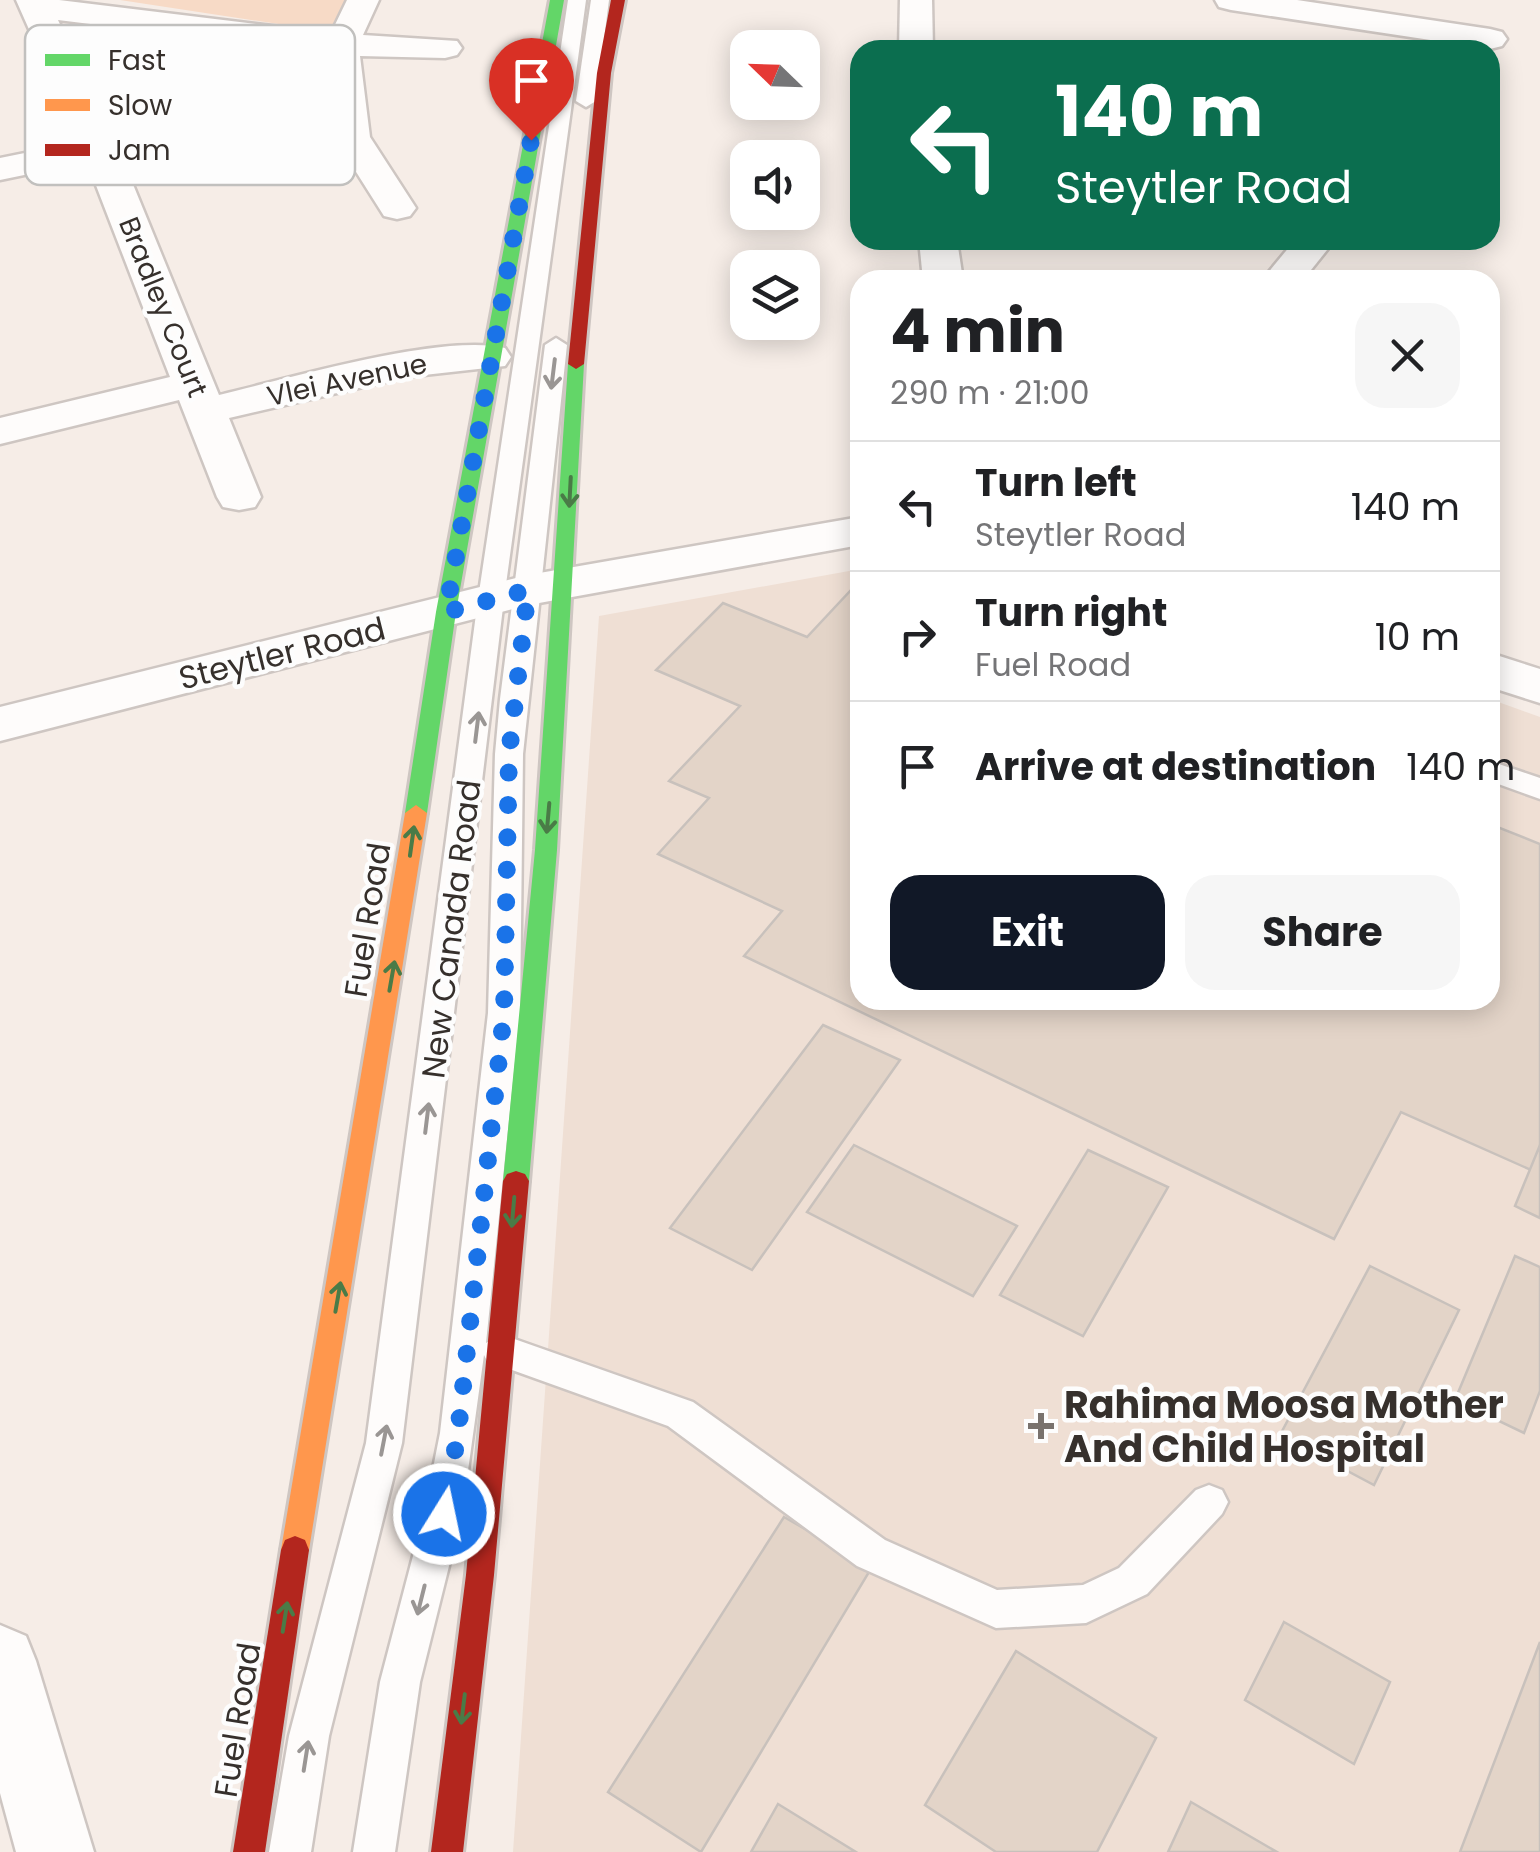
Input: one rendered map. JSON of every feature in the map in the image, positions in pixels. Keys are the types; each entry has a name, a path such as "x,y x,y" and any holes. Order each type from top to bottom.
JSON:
{"main road":[{"name":"Fuel Road","path":"249,1852 301,1513 398,938 446,612 557,0"},
{"path":"448,1852 480,1575 546,850 528,590 581,290 604,73 618,0"}],"street":[{"path":"351,25 363,0"},
{"path":"916,0 916,40"},
{"path":"1231,0 1490,35"},
{"path":"34,4 192,25"},
{"path":"355,45 445,48"},
{"path":"355,143 397,208"},
{"path":"0,169 25,164"},
{"name":"Bradley Court","path":"115,185 239,497"},
{"path":"1290,270 1308,250"},
{"name":"Vlei Avenue","path":"0,431 406,364 490,358"},
{"name":"Steytler Road","path":"0,724 528,590 850,533"},
{"path":"0,1661 55,1852"}],"lane":[{"name":"New Canada Road","path":"290,1852 309,1736 384,1444 528,590 576,0"},
{"name":"New Canada Road","path":"374,1852 400,1682 444,1514 458,1433 504,1013 509,754 600,0"},
{"path":"1500,775 1540,789"},
{"path":"500,1350 680,1414 871,1553 996,1609 1086,1604 1133,1581 1209,1502"}],"shaded area":[{"path":"120,0 358,0 348,25 285,25"},
{"name":"Rahima Moosa Mother And Child Hospital","path":"850,571 850,1010 1500,1010 1500,703 1540,717 1540,1852 513,1852 599,616"}],"building":[{"path":"850,591 850,1007 744,956 782,911 658,854 709,798 669,781 740,706 656,670 723,603 807,637"},
{"path":"1500,828 1540,844 1540,1174 1401,1112 1334,1239 857,1010 1500,1010"},
{"path":"823,1025 900,1060 752,1270 670,1228"},
{"path":"854,1145 1017,1226 973,1296 807,1212"},
{"path":"1540,1145 1540,1218 1515,1206"},
{"path":"1088,1150 1168,1187 1083,1336 1000,1295"},
{"path":"1515,1256 1540,1267 1540,1391 1524,1433 1455,1400"},
{"path":"1370,1266 1459,1310 1374,1485 1280,1435"},
{"path":"784,1517 872,1567 701,1852 608,1792"},
{"path":"1284,1622 1390,1682 1354,1764 1245,1700"},
{"path":"1540,1642 1540,1852 1460,1852"},
{"path":"1016,1651 1156,1738 1097,1852 996,1852 925,1805"},
{"path":"1191,1802 1277,1852 1168,1852"},
{"path":"778,1804 856,1852 751,1852"}],"traffic: fast":[{"path":"416,813 446,612 557,0"},
{"path":"516,1181 546,850 576,364"}],"traffic: slow":[{"path":"295,1550 416,813"}],"traffic: jam":[{"path":"576,364 604,73 618,0"},
{"path":"447,1852 480,1575 516,1181"},
{"path":"249,1852 295,1550"}],"place":[{"name":"Rahima Moosa Mother And Child Hospital","path":"1041,1426"}],"route":[{"path":"444,1514 458,1433 504,1013 509,754 528,590 446,612 531,140"}]}
